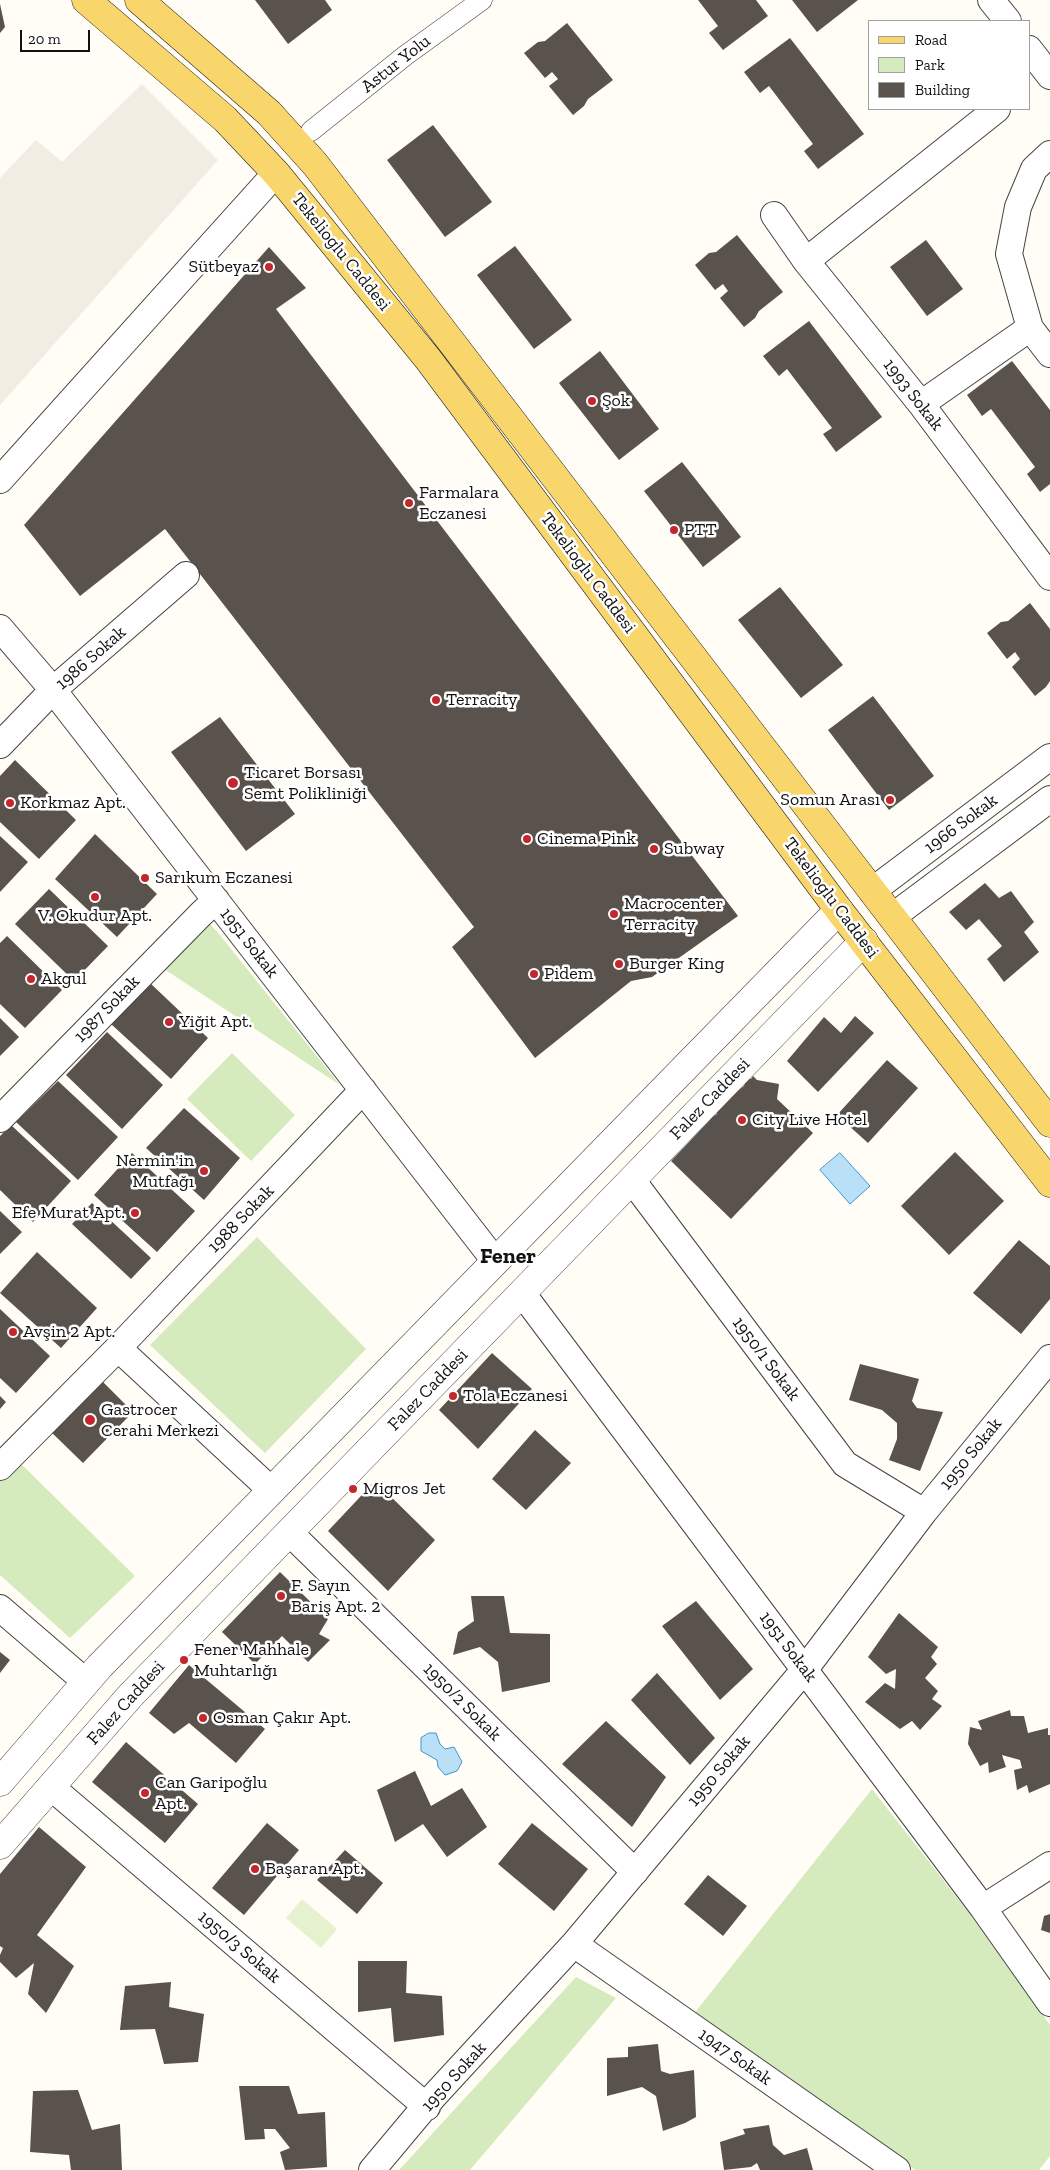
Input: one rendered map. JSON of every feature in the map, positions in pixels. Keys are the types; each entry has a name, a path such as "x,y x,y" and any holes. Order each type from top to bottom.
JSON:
{"main road":[{"name":"Tekelioglu Caddesi","path":"86,0 225,119 276,173 428,358 839,910 1050,1183"},
{"name":"Tekelioglu Caddesi","path":"139,0 269,113 316,164 1050,1123"}],"street":[{"name":"Astur Yolu","path":"311,131 406,55 482,0"},
{"path":"991,0 1007,20"},
{"path":"1030,50 1041,76"},
{"path":"806,261 996,110"},
{"path":"1050,154 1034,169 1018,207 1009,254 1030,328 1050,354"},
{"path":"0,480 276,173"},
{"name":"1993 Sokak","path":"774,215 806,261 920,404 1050,577"},
{"path":"920,404 1030,328"},
{"name":"1986 Sokak","path":"0,745 53,690 186,575"},
{"name":"1951 Sokak","path":"0,628 53,690 494,1261"},
{"name":"1966 Sokak","path":"872,891 1050,757"},
{"name":"1966 Sokak","path":"892,917 1050,799"},
{"name":"1987 Sokak","path":"0,1119 200,914 216,900"},
{"path":"0,1782 86,1682 494,1261 839,910"},
{"name":"Falez Caddesi","path":"0,1845 131,1695 864,942"},
{"name":"1988 Sokak","path":"0,1467 118,1348 363,1090"},
{"name":"1950/1 Sokak","path":"632,1180 845,1464 924,1512"},
{"path":"494,1261 522,1293"},
{"name":"1951 Sokak","path":"522,1293 983,1908 1050,2003"},
{"path":"118,1348 271,1490"},
{"name":"1950 Sokak","path":"372,2170 574,1944 805,1669 924,1512 1050,1358"},
{"name":"1950/2 Sokak","path":"289,1532 635,1872"},
{"path":"0,1608 86,1682"},
{"name":"1950/3 Sokak","path":"51,1787 427,2107"},
{"path":"983,1908 1050,1865"},
{"name":"1947 Sokak","path":"574,1944 896,2170"}],"green space":[{"path":"210,924 219,934 340,1085 164,969"},
{"path":"232,1053 295,1115 251,1161 187,1099"},
{"path":"257,1237 366,1349 265,1453 150,1345"},
{"path":"11,1454 135,1576 70,1638 0,1575 0,1465"},
{"path":"872,1789 994,1945 1050,2025 1050,2156 1039,2170 915,2170 693,2015"},
{"path":"302,1899 337,1929 321,1948 286,1918"},
{"path":"576,1977 616,1998 470,2170 399,2170"}],"shaded area":[{"path":"142,84 218,160 0,405 0,178 36,140 62,162"}],"water":[{"path":"840,1153 870,1186 850,1204 820,1170"},
{"path":"429,1733 436,1733 440,1744 445,1749 454,1747 462,1762 457,1771 445,1775 438,1767 437,1760 421,1751 421,1738"}],"building":[{"path":"255,0 325,0 332,10 288,44"},
{"path":"698,0 756,0 768,16 723,50 709,33 718,26"},
{"path":"792,0 858,0 817,32"},
{"path":"0,4 5,27 0,33"},
{"path":"567,23 613,80 588,99 584,106 573,115 549,86 558,79 552,72 545,78 524,53 538,42 545,41"},
{"path":"790,38 864,134 818,169 804,151 813,144 769,86 760,93 744,72"},
{"path":"433,125 492,202 445,237 387,160"},
{"path":"737,235 783,292 759,311 755,318 744,327 720,298 728,291 723,284 715,290 695,265 709,253 716,252"},
{"path":"926,240 963,289 927,316 890,267"},
{"path":"515,246 572,320 534,349 477,275"},
{"name":"Terracity","path":"269,247 306,288 276,309 738,916 652,977 631,981 535,1058 452,947 474,927 165,529 80,596 24,525"},
{"path":"809,321 882,417 836,452 823,434 832,428 787,369 779,376 763,356"},
{"path":"600,351 659,429 619,460 559,383"},
{"path":"1012,361 1050,410 1050,484 1040,492 1027,474 1035,467 991,409 982,416 967,395"},
{"path":"682,462 741,537 703,567 644,491"},
{"path":"780,587 843,665 801,698 738,620"},
{"path":"1030,603 1050,629 1050,681 1035,696 1012,667 1020,659 1015,652 1007,659 987,633 1001,622 1008,621"},
{"path":"873,696 934,776 889,810 828,730"},
{"name":"Ticaret Borsası Semt Polikliniği","path":"220,717 295,814 246,851 171,752"},
{"path":"15,760 76,820 39,859 0,822 0,776"},
{"path":"95,834 157,894 117,937 55,879"},
{"path":"0,836 28,862 0,892"},
{"path":"985,883 999,898 1011,891 1034,922 1024,932 1039,952 1004,982 987,959 1002,946 979,919 966,930 949,912"},
{"path":"49,889 108,946 74,981 15,924"},
{"name":"Akgul","path":"7,936 62,990 25,1028 0,1004 0,943"},
{"path":"149,982 208,1038 171,1079 111,1024"},
{"path":"855,1016 874,1033 818,1092 787,1061 824,1017 841,1033"},
{"path":"0,1018 19,1037 0,1056"},
{"path":"107,1032 163,1085 122,1129 66,1075"},
{"path":"887,1060 918,1088 868,1143 837,1115"},
{"path":"753,1076 757,1080 779,1084 777,1099 813,1133 731,1219 671,1161 710,1118 717,1114 717,1107 744,1086 747,1078 751,1079"},
{"path":"58,1081 118,1137 78,1180 16,1122"},
{"path":"184,1108 240,1158 204,1200 146,1148"},
{"path":"11,1125 71,1181 33,1222 0,1190 0,1136"},
{"path":"955,1152 1004,1201 949,1255 901,1206"},
{"path":"132,1153 195,1211 157,1252 94,1195"},
{"path":"92,1203 151,1258 131,1279 72,1224"},
{"path":"0,1211 22,1232 0,1254"},
{"path":"1019,1240 1050,1266 1050,1299 1021,1334 973,1293"},
{"path":"37,1252 97,1308 61,1348 0,1293"},
{"name":"Avşin 2 Apt.","path":"0,1309 50,1356 16,1393 0,1378"},
{"path":"492,1353 532,1389 478,1449 439,1410"},
{"path":"860,1364 919,1379 912,1401 917,1408 943,1412 920,1471 889,1460 897,1439 897,1423 882,1410 849,1400"},
{"name":"Gastrocer Cerahi Merkezi","path":"98,1377 133,1412 83,1463 47,1428"},
{"path":"0,1396 6,1402 0,1409"},
{"path":"535,1430 571,1463 526,1510 492,1479"},
{"path":"375,1481 435,1540 388,1591 328,1531"},
{"name":"F. Sayın Bariş Apt. 2","path":"280,1572 328,1619 319,1634 330,1640 308,1662 282,1636 255,1664 222,1632"},
{"path":"471,1596 504,1596 510,1633 550,1634 550,1682 502,1692 498,1662 480,1647 453,1655 458,1632 474,1621"},
{"path":"696,1601 753,1669 720,1700 662,1626"},
{"path":"899,1613 938,1647 931,1657 937,1664 925,1678 938,1691 932,1699 942,1706 920,1730 912,1721 900,1729 865,1702 885,1683 895,1689 896,1669 886,1674 868,1657"},
{"path":"0,1652 10,1660 0,1673"},
{"name":"Osman Çakır Apt.","path":"189,1665 265,1729 236,1763 189,1723 174,1734 149,1713"},
{"path":"657,1673 715,1738 690,1765 631,1700"},
{"path":"1010,1710 1011,1716 1024,1716 1028,1733 1048,1728 1048,1735 1050,1735 1050,1784 1029,1793 1027,1785 1017,1790 1014,1770 1022,1768 1020,1760 1002,1755 1006,1767 989,1773 988,1762 980,1766 968,1744 970,1727 982,1730 978,1721"},
{"path":"606,1721 666,1777 632,1827 562,1764"},
{"name":"Can Garipoğlu Apt.","path":"126,1742 198,1804 165,1843 92,1782"},
{"path":"415,1771 431,1806 462,1788 487,1827 447,1857 423,1824 395,1842 377,1790"},
{"name":"Başaran Apt.","path":"267,1823 299,1850 244,1915 212,1888"},
{"path":"532,1823 588,1869 554,1911 498,1864"},
{"path":"39,1827 86,1867 37,1935 74,1966 46,2013 28,1994 34,1963 16,1978 0,1962 3,1948 0,1946 0,1874"},
{"path":"345,1850 383,1883 357,1914 317,1880"},
{"path":"708,1875 747,1906 723,1936 684,1904"},
{"path":"1050,1914 1050,1933 1041,1930 1044,1916"},
{"path":"358,1961 407,1961 406,1993 442,1996 444,2035 394,2042 391,2008 358,2012"},
{"path":"171,1982 169,2007 204,2014 198,2062 164,2064 155,2029 120,2030 125,1986"},
{"path":"658,2044 661,2071 670,2074 694,2070 696,2117 663,2131 656,2096 642,2087 607,2096 607,2058 628,2057 628,2047"},
{"path":"239,2086 289,2086 298,2114 325,2112 327,2167 285,2170 280,2152 290,2148 275,2129 264,2129 265,2139 245,2140"},
{"path":"78,2090 92,2130 120,2124 122,2170 71,2170 69,2155 30,2152 33,2091"},
{"path":"769,2125 773,2145 784,2155 807,2148 813,2170 760,2170 757,2163 751,2167 724,2170 720,2142 745,2134 743,2129"}],"place":[{"name":"Sütbeyaz","path":"269,267"},
{"name":"Şok","path":"592,401"},
{"name":"Farmalara Eczanesi","path":"409,503"},
{"name":"PTT","path":"674,530"},
{"name":"Terracity","path":"436,700"},
{"name":"Ticaret Borsası Semt Polikliniği","path":"233,783"},
{"name":"Somun Arası","path":"890,800"},
{"name":"Korkmaz Apt.","path":"10,803"},
{"name":"Cinema Pink","path":"527,839"},
{"name":"Subway","path":"654,849"},
{"name":"Sarıkum Eczanesi","path":"145,878"},
{"name":"V. Okudur Apt.","path":"95,897"},
{"name":"Macrocenter Terracity","path":"614,914"},
{"name":"Burger King","path":"619,964"},
{"name":"Pidem","path":"534,974"},
{"name":"Akgul","path":"31,979"},
{"name":"Yiğit Apt.","path":"169,1022"},
{"name":"City Live Hotel","path":"742,1120"},
{"name":"Nermin'in Mutfağı","path":"204,1171"},
{"name":"Efe Murat Apt.","path":"135,1213"},
{"name":"Avşin 2 Apt.","path":"13,1332"},
{"name":"Tola Eczanesi","path":"453,1396"},
{"name":"Gastrocer Cerahi Merkezi","path":"90,1420"},
{"name":"Migros Jet","path":"353,1489"},
{"name":"F. Sayın Bariş Apt. 2","path":"281,1596"},
{"name":"Fener Mahhale Muhtarlığı","path":"184,1660"},
{"name":"Osman Çakır Apt.","path":"203,1718"},
{"name":"Can Garipoğlu Apt.","path":"145,1793"},
{"name":"Başaran Apt.","path":"255,1869"}],"district":[{"name":"Fener","path":"508,1257"}]}
